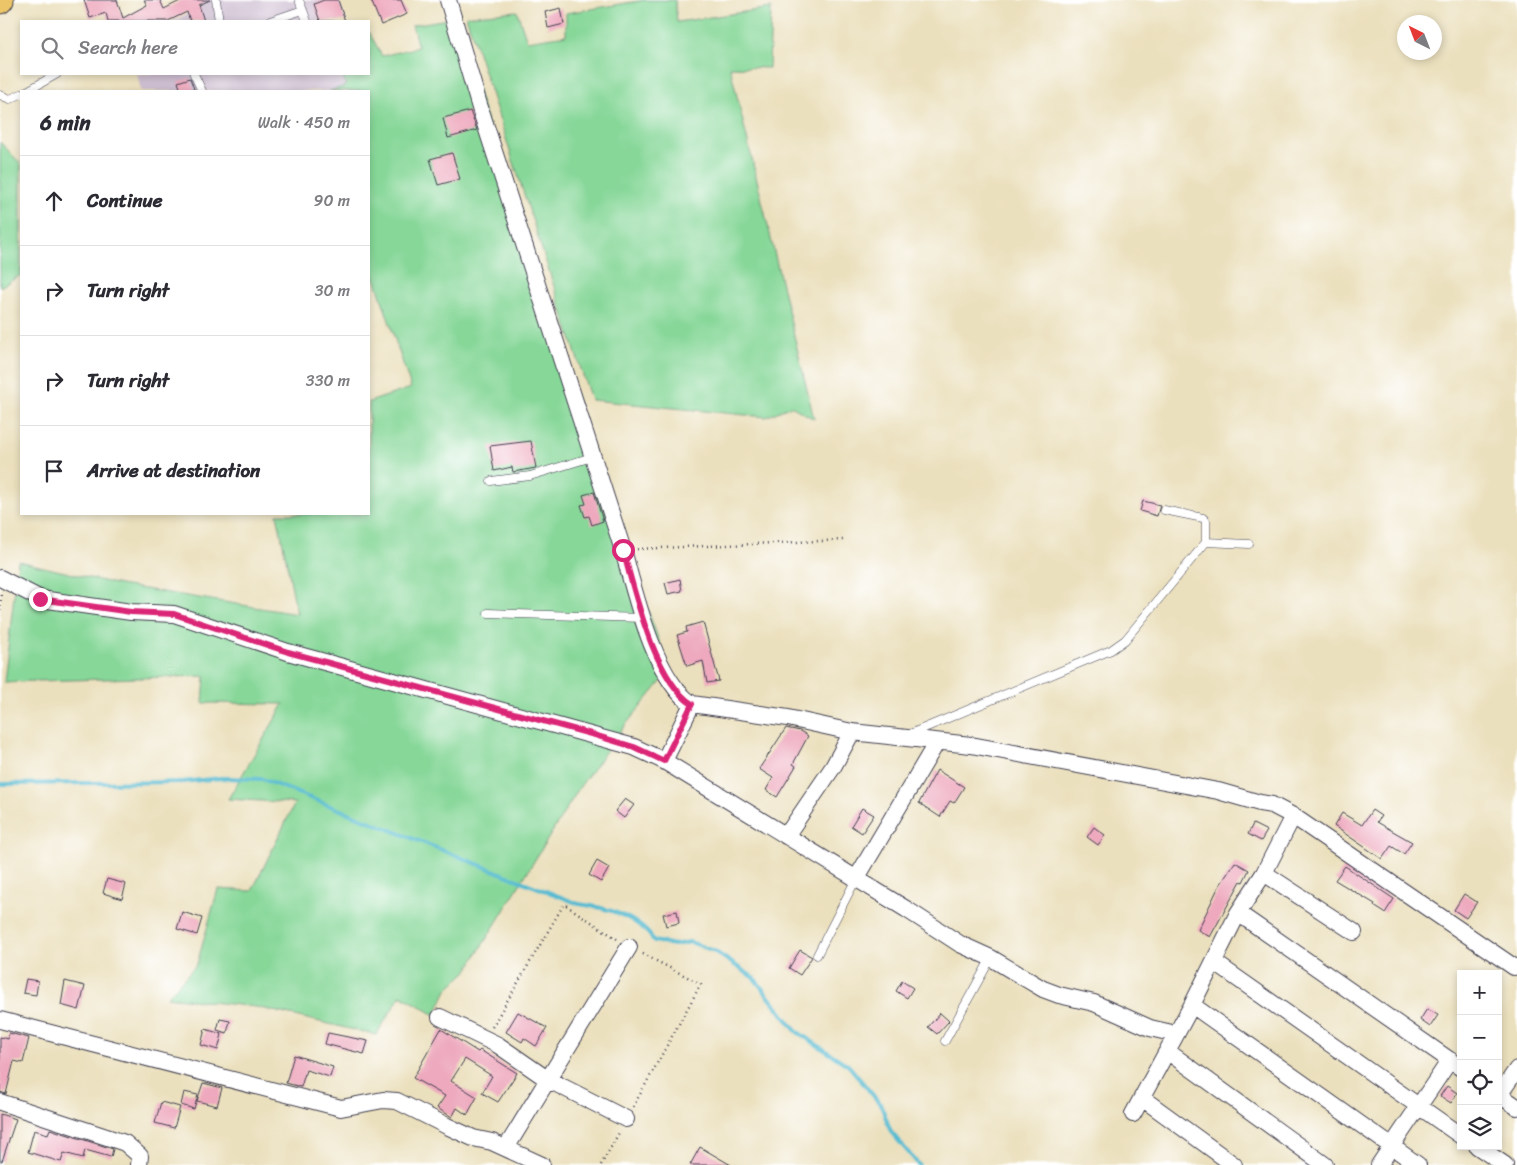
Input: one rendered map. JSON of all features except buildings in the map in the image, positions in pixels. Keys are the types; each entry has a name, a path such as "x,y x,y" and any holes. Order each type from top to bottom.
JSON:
{"street":[{"path":"448,0 480,108 623,550 642,618 672,684 682,697 692,704 788,718 852,732 971,745 1218,791 1260,803 1274,816 1291,821 1514,971"},
{"path":"0,578 40,599 131,612 174,614 288,652 634,747 664,761 960,944 991,958 1043,989 1059,995 1094,1003 1150,1028 1176,1034"},
{"path":"664,761 692,704"},
{"path":"786,836 833,767 852,732"},
{"path":"856,879 937,742"},
{"path":"1133,1114 1192,1005 1238,913 1264,873 1291,821"},
{"path":"1264,873 1354,932"},
{"path":"1238,913 1455,1064 1418,1107 1379,1165"},
{"path":"506,1148 629,947"},
{"path":"1214,962 1457,1133"},
{"path":"1192,1005 1418,1165"},
{"path":"440,1017 498,1045 547,1079 626,1119"},
{"path":"0,1020 341,1108 383,1100 397,1101 473,1138 506,1148 542,1165"},
{"path":"1167,1051 1325,1165"},
{"path":"1502,1091 1517,1069"},
{"path":"1502,1097 1517,1108"},
{"path":"1142,1098 1234,1165"},
{"path":"0,1102 125,1144 140,1156 139,1165"},
{"path":"1483,1150 1505,1165"}],"lane":[{"path":"216,0 219,20"},
{"path":"299,0 307,20"},
{"path":"273,20 303,10"},
{"path":"29,90 55,75"},
{"path":"194,75 202,90"},
{"path":"0,95 10,99 20,94"},
{"path":"491,481 530,476 592,457"},
{"path":"904,737 1111,650 1125,640 1206,542 1206,522 1203,518 1164,510"},
{"path":"1206,542 1249,544"},
{"path":"488,613 642,618"},
{"path":"817,955 856,879"},
{"path":"945,1041 991,958"}],"path":[{"path":"623,550 843,540"},
{"path":"484,1039 564,904"},
{"path":"601,1165 701,984"}],"shaded area":[{"path":"198,0 339,0 346,20 175,20 201,7"},
{"path":"137,75 342,75 346,86 333,90 141,90"}],"green space":[{"path":"645,0 675,0 677,22 771,8 769,68 730,67 814,419 791,406 766,417 591,400 466,16 517,11 527,41 566,35 566,13"},
{"path":"454,18 620,534 670,671 623,728 581,785 466,972 448,988 435,1015 401,995 376,1035 256,1007 167,997 197,964 218,889 252,891 295,803 228,799 284,704 203,703 205,676 4,682 18,561 120,585 297,614 277,515 370,515 370,402 411,388 370,263 370,90 333,90 346,86 342,75 370,75 370,34 382,56 418,47 412,25"},
{"path":"0,142 20,163 20,276 0,287"}],"waterway":[{"path":"0,784 182,782 221,778 262,779 579,904 621,915 640,926 654,941 674,945 690,942 714,951 754,978 796,1031 849,1066 881,1105 891,1132 919,1165"}],"route":[{"path":"40,599 131,612 174,614 288,652 591,734 634,747 664,761 692,704 682,697 672,684 661,661 642,618 623,550"}]}
